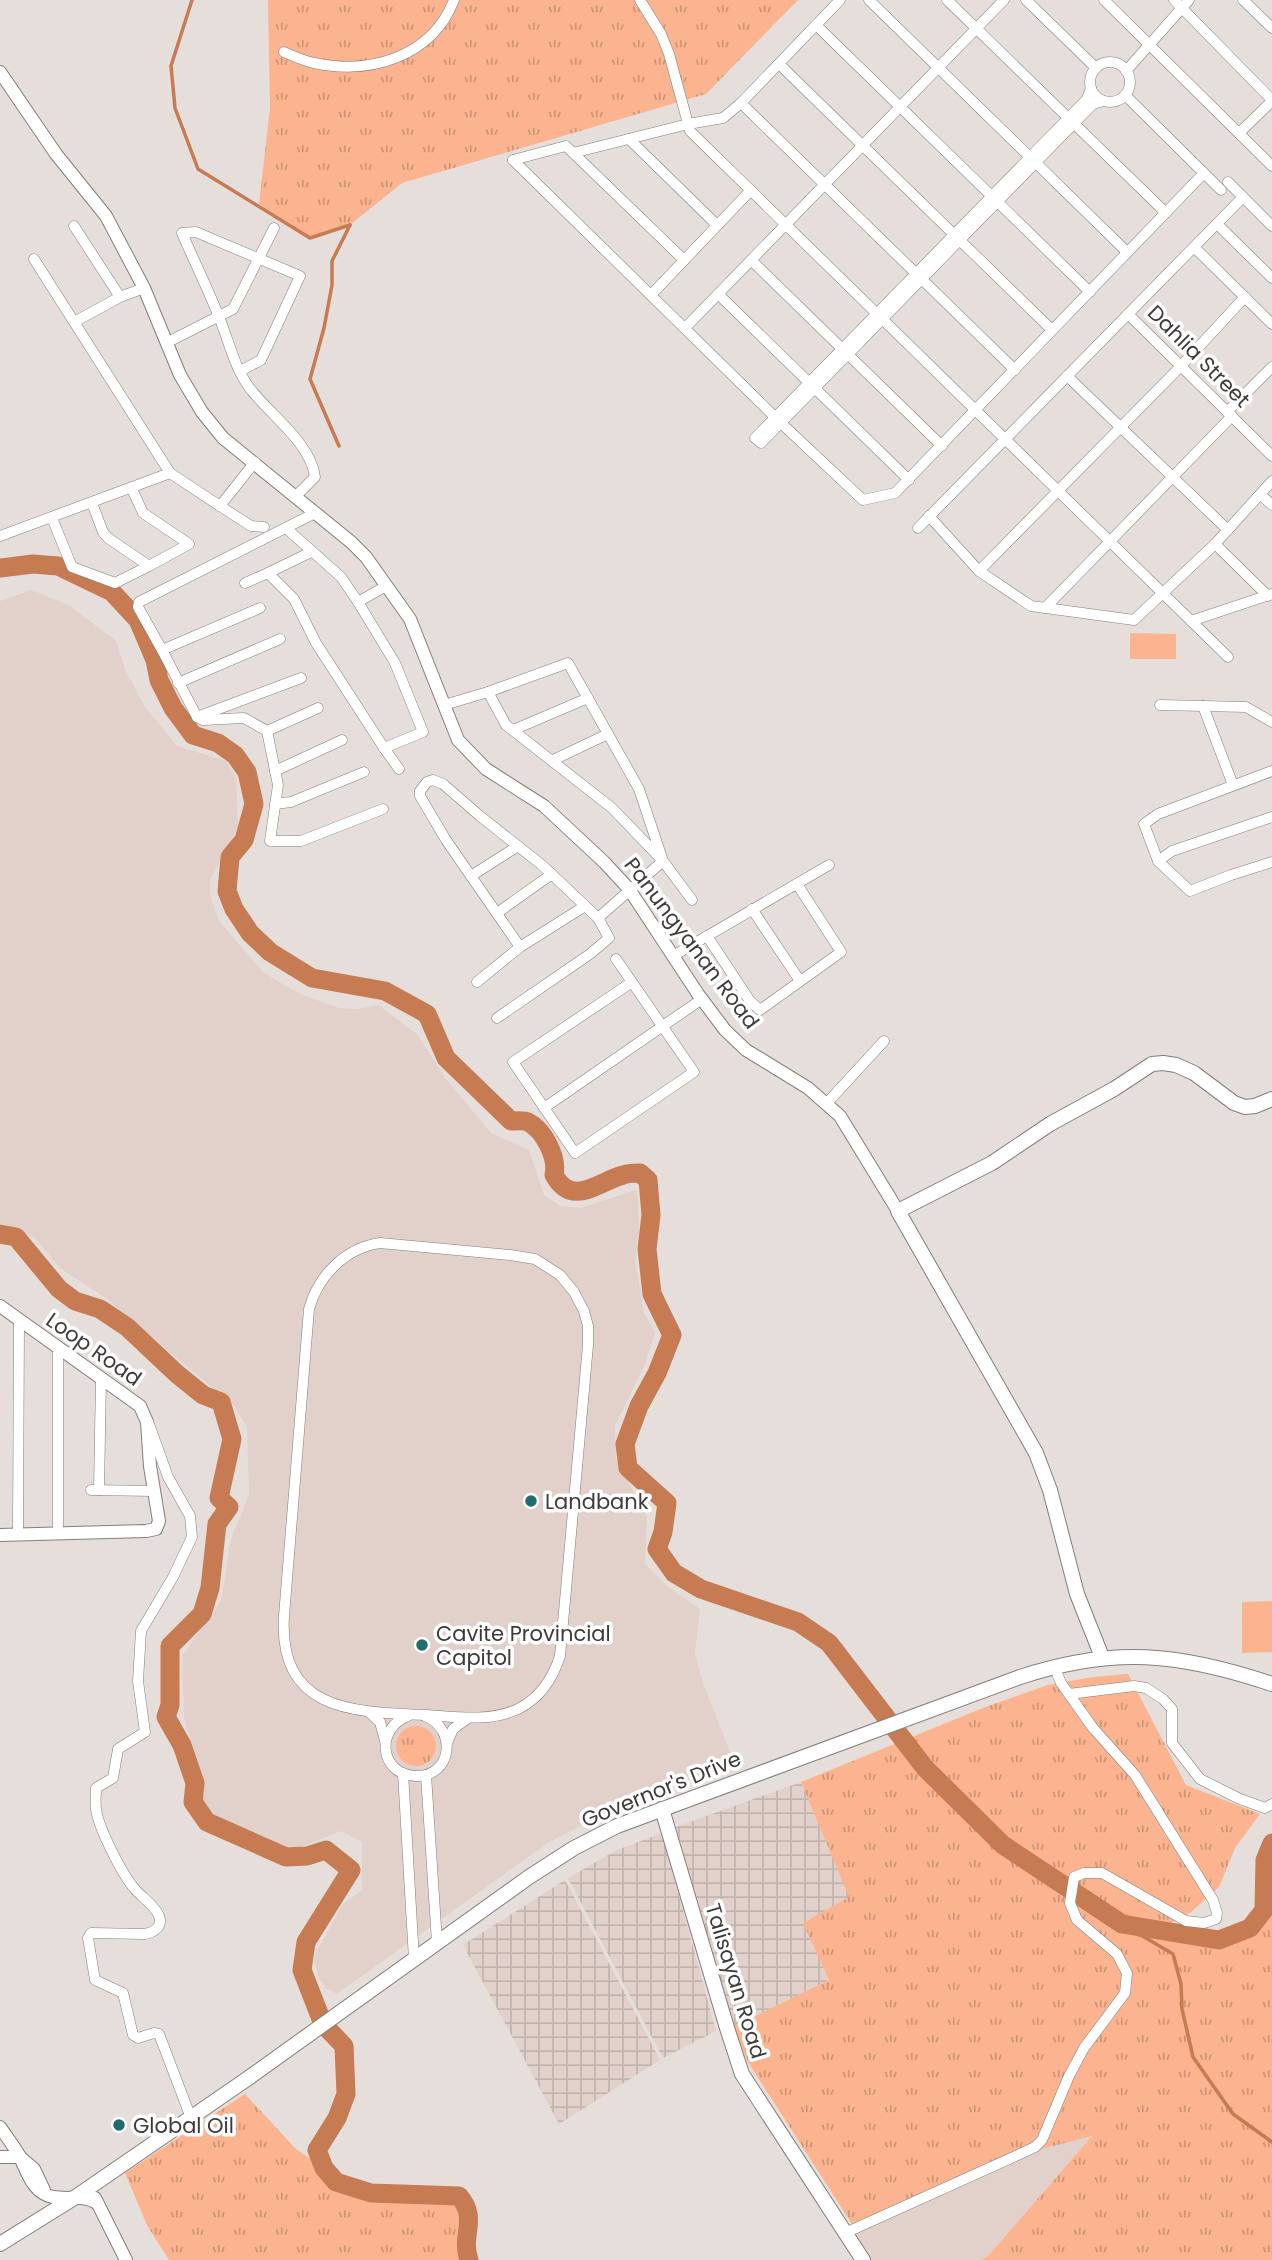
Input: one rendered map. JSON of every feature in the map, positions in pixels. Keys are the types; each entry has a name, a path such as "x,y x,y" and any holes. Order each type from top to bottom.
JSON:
{"main road":[{"path":"898,1211 992,1163 1050,1124 1152,1065 1163,1063 1185,1069 1234,1103 1245,1107 1255,1107 1272,1099"},
{"name":"Panungyanan Road","path":"898,1211 1027,1436 1042,1467 1073,1581 1102,1657"},
{"name":"Governor's Drive","path":"0,2244 121,2167 573,1848 617,1826 1054,1666 1102,1657 1152,1656 1190,1661 1272,1684"},
{"name":"Talisayan Road","path":"662,1809 742,2074 863,2260"}],"street":[{"path":"284,52 313,63 358,67 390,61 417,50 448,16 454,0"},
{"path":"640,0 661,34 669,54 690,131 1228,657"},
{"path":"573,153 688,124 723,118 741,103 840,0"},
{"path":"869,0 1127,253"},
{"path":"947,0 1166,213"},
{"path":"685,328 1004,0"},
{"path":"1026,0 1096,68"},
{"path":"1104,0 1272,166"},
{"path":"1243,0 1272,28"},
{"path":"1122,67 1149,43 1181,3 1272,100 1239,133"},
{"path":"816,25 1090,292"},
{"path":"778,420 1071,121 1093,104 1115,101 1125,95 1130,80 1122,67 1109,62 1096,68 1091,77 1087,99 1071,121"},
{"path":"779,64 1052,330"},
{"name":"Panungyanan Road","path":"0,72 56,154 106,216 144,288 180,374 202,412 223,438 359,549 410,619 458,740 486,769 544,806 604,862 629,889 725,1030 746,1050 808,1088 841,1116 898,1211"},
{"path":"1091,88 1096,96 1104,101"},
{"path":"1125,95 1203,173 1243,197 1272,226"},
{"path":"741,103 1015,370"},
{"path":"629,139 717,225"},
{"path":"684,260 566,146 513,160 863,500 895,493 909,480 1203,173"},
{"path":"651,295 751,190"},
{"path":"918,528 1243,197"},
{"path":"1217,223 1272,278"},
{"path":"74,226 120,297"},
{"path":"168,342 233,309 274,229"},
{"path":"240,371 261,360 300,276 196,232 182,233 240,371 249,388 282,420 313,467 315,477 295,497"},
{"path":"1194,247 1271,322"},
{"path":"34,259 76,321 170,473 251,526 264,527"},
{"path":"751,260 942,446"},
{"path":"76,321 120,297 144,288"},
{"path":"718,294 909,480"},
{"path":"979,571 1245,298"},
{"name":"Dahlia Street","path":"1128,314 1272,456"},
{"path":"1045,608 1172,477 1272,367"},
{"path":"1068,376 1228,530"},
{"path":"220,506 255,462"},
{"path":"0,536 170,473"},
{"path":"929,516 979,571 1031,606 1134,620 1215,544 1272,481"},
{"path":"52,518 72,567 115,583 189,544 142,513 132,489"},
{"path":"1261,495 1272,505"},
{"path":"92,503 108,538 149,566"},
{"path":"315,513 139,602 138,607 197,717 202,720 244,718 267,731 278,785 270,841 301,841 383,809"},
{"path":"286,528 341,577 395,663 423,732 384,748"},
{"path":"1191,621 1270,595 1215,544"},
{"path":"245,583 311,552"},
{"path":"268,573 294,599 316,643 400,769"},
{"path":"358,602 386,586"},
{"path":"162,650 260,608"},
{"path":"178,683 280,639"},
{"path":"444,705 568,663 639,789 663,861"},
{"path":"197,717 301,678"},
{"path":"488,692 506,725 612,808 663,861 691,900"},
{"path":"513,730 588,698"},
{"path":"1160,705 1246,707 1272,722"},
{"path":"1203,706 1233,785"},
{"path":"267,731 318,708"},
{"path":"553,760 608,734"},
{"path":"275,771 342,740"},
{"path":"1272,771 1158,814 1143,824 1158,861 1191,891 1272,862"},
{"path":"275,804 291,802 364,772"},
{"path":"497,1018 609,938 598,918 552,874 443,784 433,780 427,782 420,791 420,796 520,947"},
{"path":"1158,861 1172,851 1272,817"},
{"path":"471,876 518,846"},
{"path":"598,918 629,889 651,875 663,861"},
{"path":"673,956 829,865"},
{"path":"497,913 552,874"},
{"path":"707,936 750,1001 760,1010 842,952 797,884"},
{"path":"477,982 520,947 585,906"},
{"path":"752,909 800,981"},
{"path":"616,959 632,982 662,1026 694,1072 575,1153 513,1062 632,982"},
{"path":"544,1108 702,999"},
{"path":"827,1103 884,1041"},
{"path":"369,1712 380,1722 389,1760 403,1773 426,1775 442,1763 451,1732 456,1726 466,1719 501,1714 525,1705 550,1679 561,1656 588,1326 580,1301 568,1283 552,1268 535,1259 386,1243 360,1248 338,1263 320,1282 309,1309 284,1644 289,1663 307,1689 329,1703 369,1712 474,1717"},
{"name":"Loop Road","path":"0,1306 134,1400 145,1414 159,1521 153,1530 0,1535"},
{"path":"18,1534 19,1320"},
{"path":"58,1348 58,1532"},
{"path":"101,1378 95,1490 153,1491"},
{"path":"145,1414 168,1477 190,1516 192,1538 141,1631 138,1681 145,1732 118,1749 113,1778 96,1788 96,1812 122,1871 134,1889 158,1913 160,1920 159,1926 153,1932 91,1933 88,1938 95,1980 123,1993 133,2035 138,2038 159,2034 191,2118"},
{"path":"845,2233 1035,2147 1042,2140 1084,2048 1125,1993 1127,1973 1117,1954 1077,1920 1070,1903 1074,1877 1084,1873 1102,1873 1186,1921 1204,1923 1216,1919 1213,1900 1135,1775 1093,1728 1061,1683 1054,1666"},
{"path":"1069,1694 1134,1686 1146,1688 1163,1699 1172,1709 1172,1743 1200,1779 1265,1808 1272,1804"},
{"path":"385,1742 395,1723 416,1715 439,1725 447,1744"},
{"path":"403,1773 414,1959"},
{"path":"426,1775 437,1942"},
{"path":"0,2127 20,2157 30,2180 46,2195 49,2202 46,2216"},
{"path":"0,2157 20,2157"},
{"path":"121,2167 99,2185 94,2196 127,2260"},
{"path":"46,2195 90,2199 97,2203"}],"shaded area":[{"path":"32,590 70,606 116,641 126,672 145,707 177,746 226,761 236,778 238,827 210,880 210,896 219,921 264,973 298,993 339,1008 358,1009 378,1005 417,1034 446,1079 491,1133 529,1150 544,1195 560,1206 581,1208 636,1190 638,1198 639,1230 635,1260 644,1313 655,1333 645,1364 615,1426 616,1459 647,1517 645,1564 667,1586 700,1609 695,1653 703,1683 734,1762 612,1810 549,1842 337,1994 326,1988 319,1979 314,1957 342,1905 362,1890 362,1842 341,1831 290,1851 224,1826 200,1797 202,1774 184,1719 182,1656 221,1601 231,1539 249,1495 247,1427 234,1406 103,1296 61,1269 34,1237 0,1223 0,601"},
{"path":"801,1782 850,1897 829,1980 733,2027 676,1827"},
{"path":"662,1833 716,2031 663,2058 568,1878 617,1850"},
{"path":"565,1880 660,2060 559,2124 463,1945"},
{"path":"1093,2135 982,2260 863,2260 850,2241 857,2232 1038,2150"}],"green space":[{"path":"268,0 798,0 706,94 402,183 350,225 310,238 259,204 270,108"},
{"path":"1130,633 1176,634 1176,659 1130,659"},
{"path":"1272,1601 1272,1652 1242,1653 1242,1602"},
{"path":"1128,1674 1186,1785 1260,1814 1235,1848 1219,1887 1190,1913 1157,1930 1219,1940 1250,1928 1264,1910 1265,1860 1272,1843 1272,2260 982,2260 1092,2136 1038,2150 857,2232 748,2062 733,2027 829,1980 803,1923 849,1897 801,1782 983,1708 1048,1685"},
{"path":"416,1726 430,1732 436,1746 430,1760 416,1766 402,1760 396,1746 402,1732"},
{"path":"245,2094 296,2149 324,2168 336,2182 371,2193 459,2196 468,2212 466,2243 469,2260 169,2260 147,2225 125,2173"}],"waterway":[{"path":"192,0 171,66 175,108 198,169 310,238 350,225"},
{"path":"339,446 310,379 324,328 332,285 332,261 350,225"},
{"path":"0,568 33,564 58,566 112,592 138,620 155,660 159,680 173,708 193,735 218,743 235,755 247,772 254,804 244,840 230,857 227,891 234,909 250,933 270,952 312,978 385,991 427,1014 446,1058 511,1121 526,1121 539,1131 552,1153 554,1175 561,1185 569,1190 586,1190 629,1173 640,1173 648,1180 651,1215 647,1249 652,1294 672,1335 657,1373 639,1406 625,1444 628,1468 667,1503 663,1532 657,1549 674,1573 701,1589 798,1622 829,1643 925,1768 1003,1845 1122,1924 1219,1940 1250,1928 1264,1910 1265,1860 1272,1843"},
{"path":"0,1234 16,1237 59,1289 75,1301 100,1309 127,1327 203,1395 221,1402 232,1439 219,1498 229,1507 217,1524 210,1588 202,1614 170,1646 170,1705 166,1717 182,1745 195,1783 193,1802 207,1822 286,1857 307,1856 326,1850 351,1870 306,1942 302,1970 323,2024 344,2046 346,2094 337,2118 317,2150 324,2168 336,2182 371,2193 459,2196 468,2212 466,2243 469,2260"},
{"path":"1122,1924 1173,1954 1181,1984 1182,2009 1193,2057 1233,2114 1272,2142"}],"place":[{"name":"Landbank","path":"531,1501"},
{"name":"Cavite Provincial Capitol","path":"422,1645"},
{"name":"Global Oil","path":"119,2125"}]}
